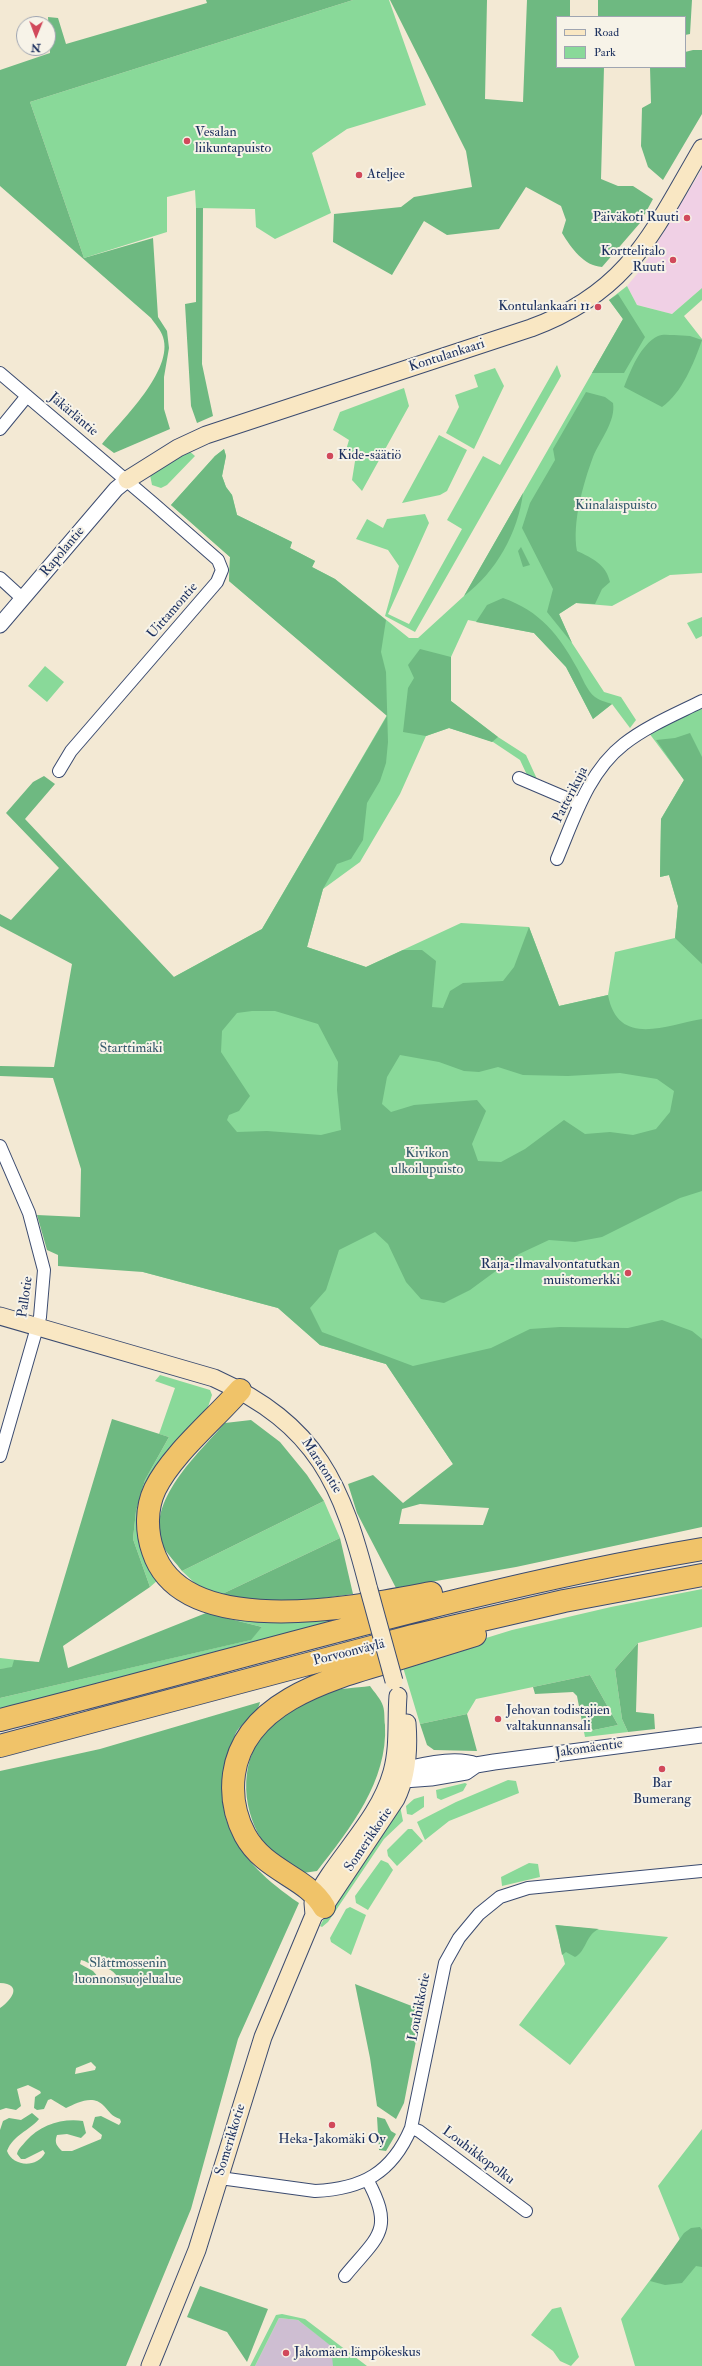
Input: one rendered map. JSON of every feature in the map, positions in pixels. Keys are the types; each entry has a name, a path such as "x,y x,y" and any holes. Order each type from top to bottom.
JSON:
{"highway":[{"path":"240,1390 166,1471 154,1490 149,1509 148,1533 154,1556 166,1575 193,1596 210,1602 237,1608 271,1610 311,1609 387,1600 507,1579 590,1570"},
{"name":"Porvoonväylä","path":"0,1720 370,1622 590,1570 702,1549"},
{"name":"Porvoonväylä","path":"0,1746 413,1636 564,1601 702,1575"},
{"path":"318,1906 264,1860 246,1837 238,1822 233,1794 235,1767 245,1742 260,1722 288,1700 326,1682 490,1631 566,1611 631,1588"}],"main road":[{"name":"Kontulankaari","path":"127,480 178,448 213,432 531,328 552,320 588,300 627,267 642,248 702,148"},
{"name":"Maratontie","path":"0,1316 188,1369 240,1390 275,1412 299,1433 329,1474 351,1522 396,1688 407,1718 408,1748 400,1774"},
{"name":"Maratontie","path":"396,1688 396,1748 400,1774"},
{"name":"Somerikkotie","path":"150,2366 197,2250 263,2037 318,1906 380,1800 400,1774"}],"street":[{"name":"Jäkärläntie","path":"0,374 127,480"},
{"path":"0,429 27,396"},
{"name":"Rapolantie","path":"0,625 116,489 127,480"},
{"name":"Uittamontie","path":"59,771 71,752 218,582 221,573 218,560 127,480"},
{"path":"0,578 23,599"},
{"name":"Patterikuja","path":"557,859 580,804 604,764 624,744 702,700"},
{"path":"519,778 580,804"},
{"name":"Pallotie","path":"0,1146 29,1213 42,1258 44,1289 37,1326 0,1456"},
{"name":"Jakomäentie","path":"400,1774 431,1778 466,1772 476,1765 702,1735"},
{"path":"408,1748 430,1765"},
{"name":"Jakomäentie","path":"400,1774 430,1765 465,1761 476,1765"},
{"name":"Louhikkotie","path":"220,2178 315,2191 338,2190 368,2181 395,2157 411,2128 445,1963 458,1938 479,1914 500,1897 528,1888 702,1871"},
{"name":"Louhikkopolku","path":"411,2128 419,2130 526,2211"},
{"path":"345,2276 378,2234 382,2225 383,2218 378,2200 368,2181"}],"shaded area":[{"name":"Päiväkoti Ruuti","path":"702,169 702,288 672,314 637,305 627,286 642,268"},
{"path":"279,2318 298,2320 358,2366 255,2366"}],"green space":[{"path":"206,0 353,0 30,102 84,258 153,238 158,317 167,331 169,348 164,377 164,409 170,429 114,453 102,444 133,408 154,379 161,364 164,350 163,337 151,318 0,186 0,70 41,56 56,56 56,18 58,18 66,44 207,3"},
{"name":"Vesalan liikuntapuisto","path":"353,0 389,0 426,105 347,129 312,153 331,213 275,239 256,227 255,209 196,208 195,190 167,197 167,232 84,258 30,102"},
{"path":"390,0 487,0 485,99 523,102 527,0 570,0 570,16 556,16 556,68 604,68 601,179 618,186 633,186 653,199 640,223 602,267 595,266 584,260 566,239 562,233 566,220 561,206 526,187 499,229 447,235 424,221 392,275 333,242 334,214 401,207 414,197 472,187 466,151"},
{"path":"598,0 692,0 690,34 686,35 686,16 598,16"},
{"path":"702,50 702,114 663,180 648,167 641,146 642,108 651,103 650,68 686,68 686,52"},
{"path":"196,208 203,208 202,364 213,416 197,423 191,406 185,304 196,302"},
{"name":"Kivikon ulkoilupuisto","path":"627,286 637,305 672,314 702,288 702,300 684,316 702,339 702,573 670,575 612,606 576,603 559,614 572,643 604,692 621,697 636,720 630,728 612,704 593,719 566,667 534,633 468,620 451,657 451,701 498,737 526,755 537,779 527,775 520,760 493,742 449,728 426,736 400,794 360,862 323,889 307,947 366,967 461,923 529,927 559,1006 608,995 615,952 675,938 678,906 669,875 660,877 661,819 684,780 649,733 702,705 702,1527 453,1464 386,1364 320,1345 278,1308 143,1272 174,977 262,929 387,715 229,581 230,557 171,505 215,456 224,449 226,456 222,476 226,487 232,495 237,515 292,542 290,548 315,561 312,567 335,579 409,638 418,638 464,596 623,319 609,300"},
{"path":"618,294 645,337 624,373 592,373 623,319 609,300"},
{"path":"660,335 690,336 702,340 695,358 676,394 662,407 624,387 637,358 646,345 652,340"},
{"path":"557,365 561,376 415,632 385,616 399,566 388,550 356,539 367,519 383,528 387,519 425,514 429,523 388,614 409,624 462,529 447,520 483,456 500,465"},
{"path":"495,368 504,386 474,449 446,433 459,407 455,395 478,387 474,375"},
{"path":"404,388 409,406 362,491 352,480 356,455 346,450 349,440 333,430 340,412"},
{"path":"586,392 605,397 613,403 613,410 610,424 593,457 582,491 576,528 577,551 598,562 608,576 610,582 602,589 595,604 576,603 559,614 572,643 547,612 553,589 522,528 530,503 555,460 553,449"},
{"path":"439,435 467,450 447,491 440,495 402,503"},
{"name":"Kivikon ulkoilupuisto","path":"224,449 226,456 222,476 226,487 232,495 237,515 292,542 290,548 315,561 312,567 335,579 386,620 381,652 386,672 388,742 386,763 380,781 367,803 363,840 351,859 337,864 323,889 307,947 366,967 403,950 422,950 436,961 432,1007 443,1008 450,991 463,983 503,981 514,967 529,927 559,1006 608,995 613,1011 622,1022 633,1027 645,1029 659,1028 702,1019 702,1191 680,1198 602,1237 575,1242 549,1240 519,1254 470,1290 444,1303 421,1299 406,1282 388,1244 375,1232 339,1250 326,1290 310,1308 322,1332 413,1366 491,1348 530,1329 560,1327 628,1328 662,1320 692,1331 702,1339 702,1527 516,1567 396,1588 357,1513 348,1484 373,1475 403,1503 453,1464 386,1364 320,1345 278,1308 143,1272 58,1266 58,1255 47,1250 37,1215 80,1217 81,1169 53,1078 0,1076 0,1066 54,1067 72,964 0,926 0,914 11,920 59,868 6,813 33,782 44,776 55,784 25,819 174,977 262,929 387,716 229,581 230,557 171,505 215,456","holes":["252,1011 275,1011 318,1024 338,1062 337,1090 341,1130 321,1135 267,1131 237,1132 227,1120 229,1115 239,1111 250,1096 221,1052 222,1031 237,1013","400,1055 439,1062 464,1071 479,1072 498,1067 523,1075 568,1076 620,1073 657,1079 674,1091 670,1112 656,1129 633,1135 610,1132 585,1134 564,1120 525,1149 501,1162 478,1161 472,1144 486,1111 477,1100 414,1105 391,1112 382,1104 387,1077","420,1504 489,1508 483,1525 399,1524 402,1509"]},
{"path":"188,450 195,456 167,485 161,488 152,485 150,475"},
{"path":"523,493 516,523 504,550 486,575 464,596"},
{"path":"521,547 530,565 523,567 518,551"},
{"path":"503,598 516,603 538,617 563,645 587,688 592,694 599,700 612,704 593,719 566,667 534,633 476,622 487,605"},
{"path":"702,617 702,636 696,639 687,623"},
{"path":"420,649 451,657 451,701 498,737 492,742 449,728 426,736 403,732 408,688 414,678 408,665"},
{"path":"45,666 64,682 47,702 28,686"},
{"path":"690,733 702,757 702,964 675,938 678,906 669,875 660,877 661,819 684,780 656,740 675,738"},
{"path":"160,1375 210,1390 212,1395 208,1407 211,1412 177,1452 145,1538 158,1580 150,1587 133,1539 136,1511 145,1480 169,1437 159,1434 175,1388 155,1381"},
{"path":"112,1419 169,1437 145,1480 136,1511 133,1539 150,1587 63,1646 68,1668 206,1613 262,1627 251,1640 0,1698 0,1669 12,1667 14,1660 39,1662"},
{"path":"251,1420 280,1442 307,1475 324,1501 182,1571 163,1546 159,1529 161,1512 167,1496 177,1479 225,1423"},
{"path":"324,1501 340,1538 220,1595 199,1587 182,1571"},
{"path":"340,1538 353,1594 295,1602 244,1599 220,1595"},
{"path":"702,1589 702,1627 638,1643 615,1669 622,1719 628,1732 585,1737 584,1732 618,1725 590,1675 476,1699 467,1714 420,1724 402,1664 512,1630 611,1607"},
{"path":"214,1607 365,1614 0,1710 0,1698 250,1640 262,1627 206,1613"},
{"path":"638,1643 636,1712 654,1714 655,1729 628,1732 622,1719 615,1669"},
{"path":"0,1658 35,1662 34,1667 0,1669"},
{"path":"590,1675 618,1725 584,1732 577,1696 573,1692 535,1694 533,1687"},
{"path":"370,1686 382,1703 385,1725 384,1746 374,1785 354,1821 317,1871 303,1873 283,1861 269,1850 258,1833 252,1819 246,1789 250,1760 256,1745 269,1726 292,1710 309,1700 330,1691"},
{"name":"Slåttmossenin luonnonsuojelualue","path":"260,1702 256,1712 237,1730 235,1735 226,1763 222,1788 224,1811 231,1832 242,1851 277,1887 299,1903 238,2039 191,2209 126,2366 0,2366 0,2130 3,2121 9,2118 21,2120 32,2113 39,2119 13,2141 7,2151 14,2160 25,2164 37,2161 45,2153 43,2150 25,2159 21,2159 17,2154 20,2148 32,2135 45,2127 59,2122 75,2120 83,2121 86,2133 81,2138 67,2134 57,2135 57,2146 62,2151 72,2151 101,2139 102,2135 92,2127 95,2117 101,2116 119,2125 121,2122 120,2119 113,2115 100,2102 90,2100 66,2108 51,2099 48,2100 44,2109 37,2110 34,2108 35,2097 41,2093 28,2085 17,2089 21,2106 16,2110 6,2108 0,2110 0,2008 11,1997 13,1989 7,1984 0,1983 0,1771 100,1749","holes":["81,1960 92,1965 111,1970 118,1978 116,1983 105,1985 93,1971 80,1964","91,2062 96,2067 95,2070 75,2074 76,2068"]},
{"path":"467,1714 477,1751 434,1750 427,1745 420,1724"},
{"path":"508,1780 516,1781 519,1793 449,1821 425,1840 417,1822 456,1802"},
{"path":"465,1783 467,1784 463,1791 441,1800 437,1798 436,1790"},
{"path":"424,1796 424,1807 412,1815 407,1814 406,1806 414,1799"},
{"path":"400,1806 403,1821 384,1839 328,1922 322,1927 320,1926 339,1892"},
{"path":"408,1829 412,1829 423,1841 397,1866 388,1856 387,1850"},
{"path":"381,1860 388,1863 393,1870 368,1910 356,1903 355,1896"},
{"path":"529,1863 538,1864 540,1877 502,1886 501,1877"},
{"path":"350,1907 366,1915 351,1955 331,1942 330,1938 346,1909"},
{"path":"555,1925 668,1937 570,2065 519,2025 565,1964"},
{"path":"556,1925 599,1929 591,1935 582,1951 575,1957 566,1952 562,1955"},
{"path":"355,1984 422,2010 404,2103 396,2119 377,2106 370,2058"},
{"path":"377,2117 385,2119 391,2131 396,2134 386,2151 379,2150"},
{"path":"702,2129 702,2366 635,2366 621,2319 680,2240 658,2186"},
{"path":"700,2227 702,2230 702,2267 696,2266 682,2283 665,2285 650,2281 684,2233 691,2228"},
{"path":"200,2286 268,2309 247,2362 227,2332 187,2317"},
{"path":"561,2307 579,2357 571,2366 560,2361 553,2351 531,2335 552,2309"},
{"path":"282,2314 305,2319 367,2366 333,2366 331,2346 298,2320 279,2318 255,2366 250,2366 276,2315"}],"place":[{"name":"Vesalan liikuntapuisto","path":"187,141"},
{"name":"Ateljee","path":"359,175"},
{"name":"Päiväkoti Ruuti","path":"687,218"},
{"name":"Korttelitalo Ruuti","path":"673,260"},
{"name":"Kontulankaari 11","path":"598,307"},
{"name":"Kide-säätiö","path":"330,456"},
{"name":"Raija-ilmavalvontatutkan muistomerkki","path":"628,1273"},
{"name":"Jehovan todistajien valtakunnansali","path":"498,1719"},
{"name":"Bar Bumerang","path":"662,1769"},
{"name":"Heka-Jakomäki Oy","path":"332,2125"},
{"name":"Jakomäen lämpökeskus","path":"286,2353"}],"park label":[{"name":"Kiinalaispuisto","path":"616,506"},
{"name":"Starttimäki","path":"131,1049"}]}
